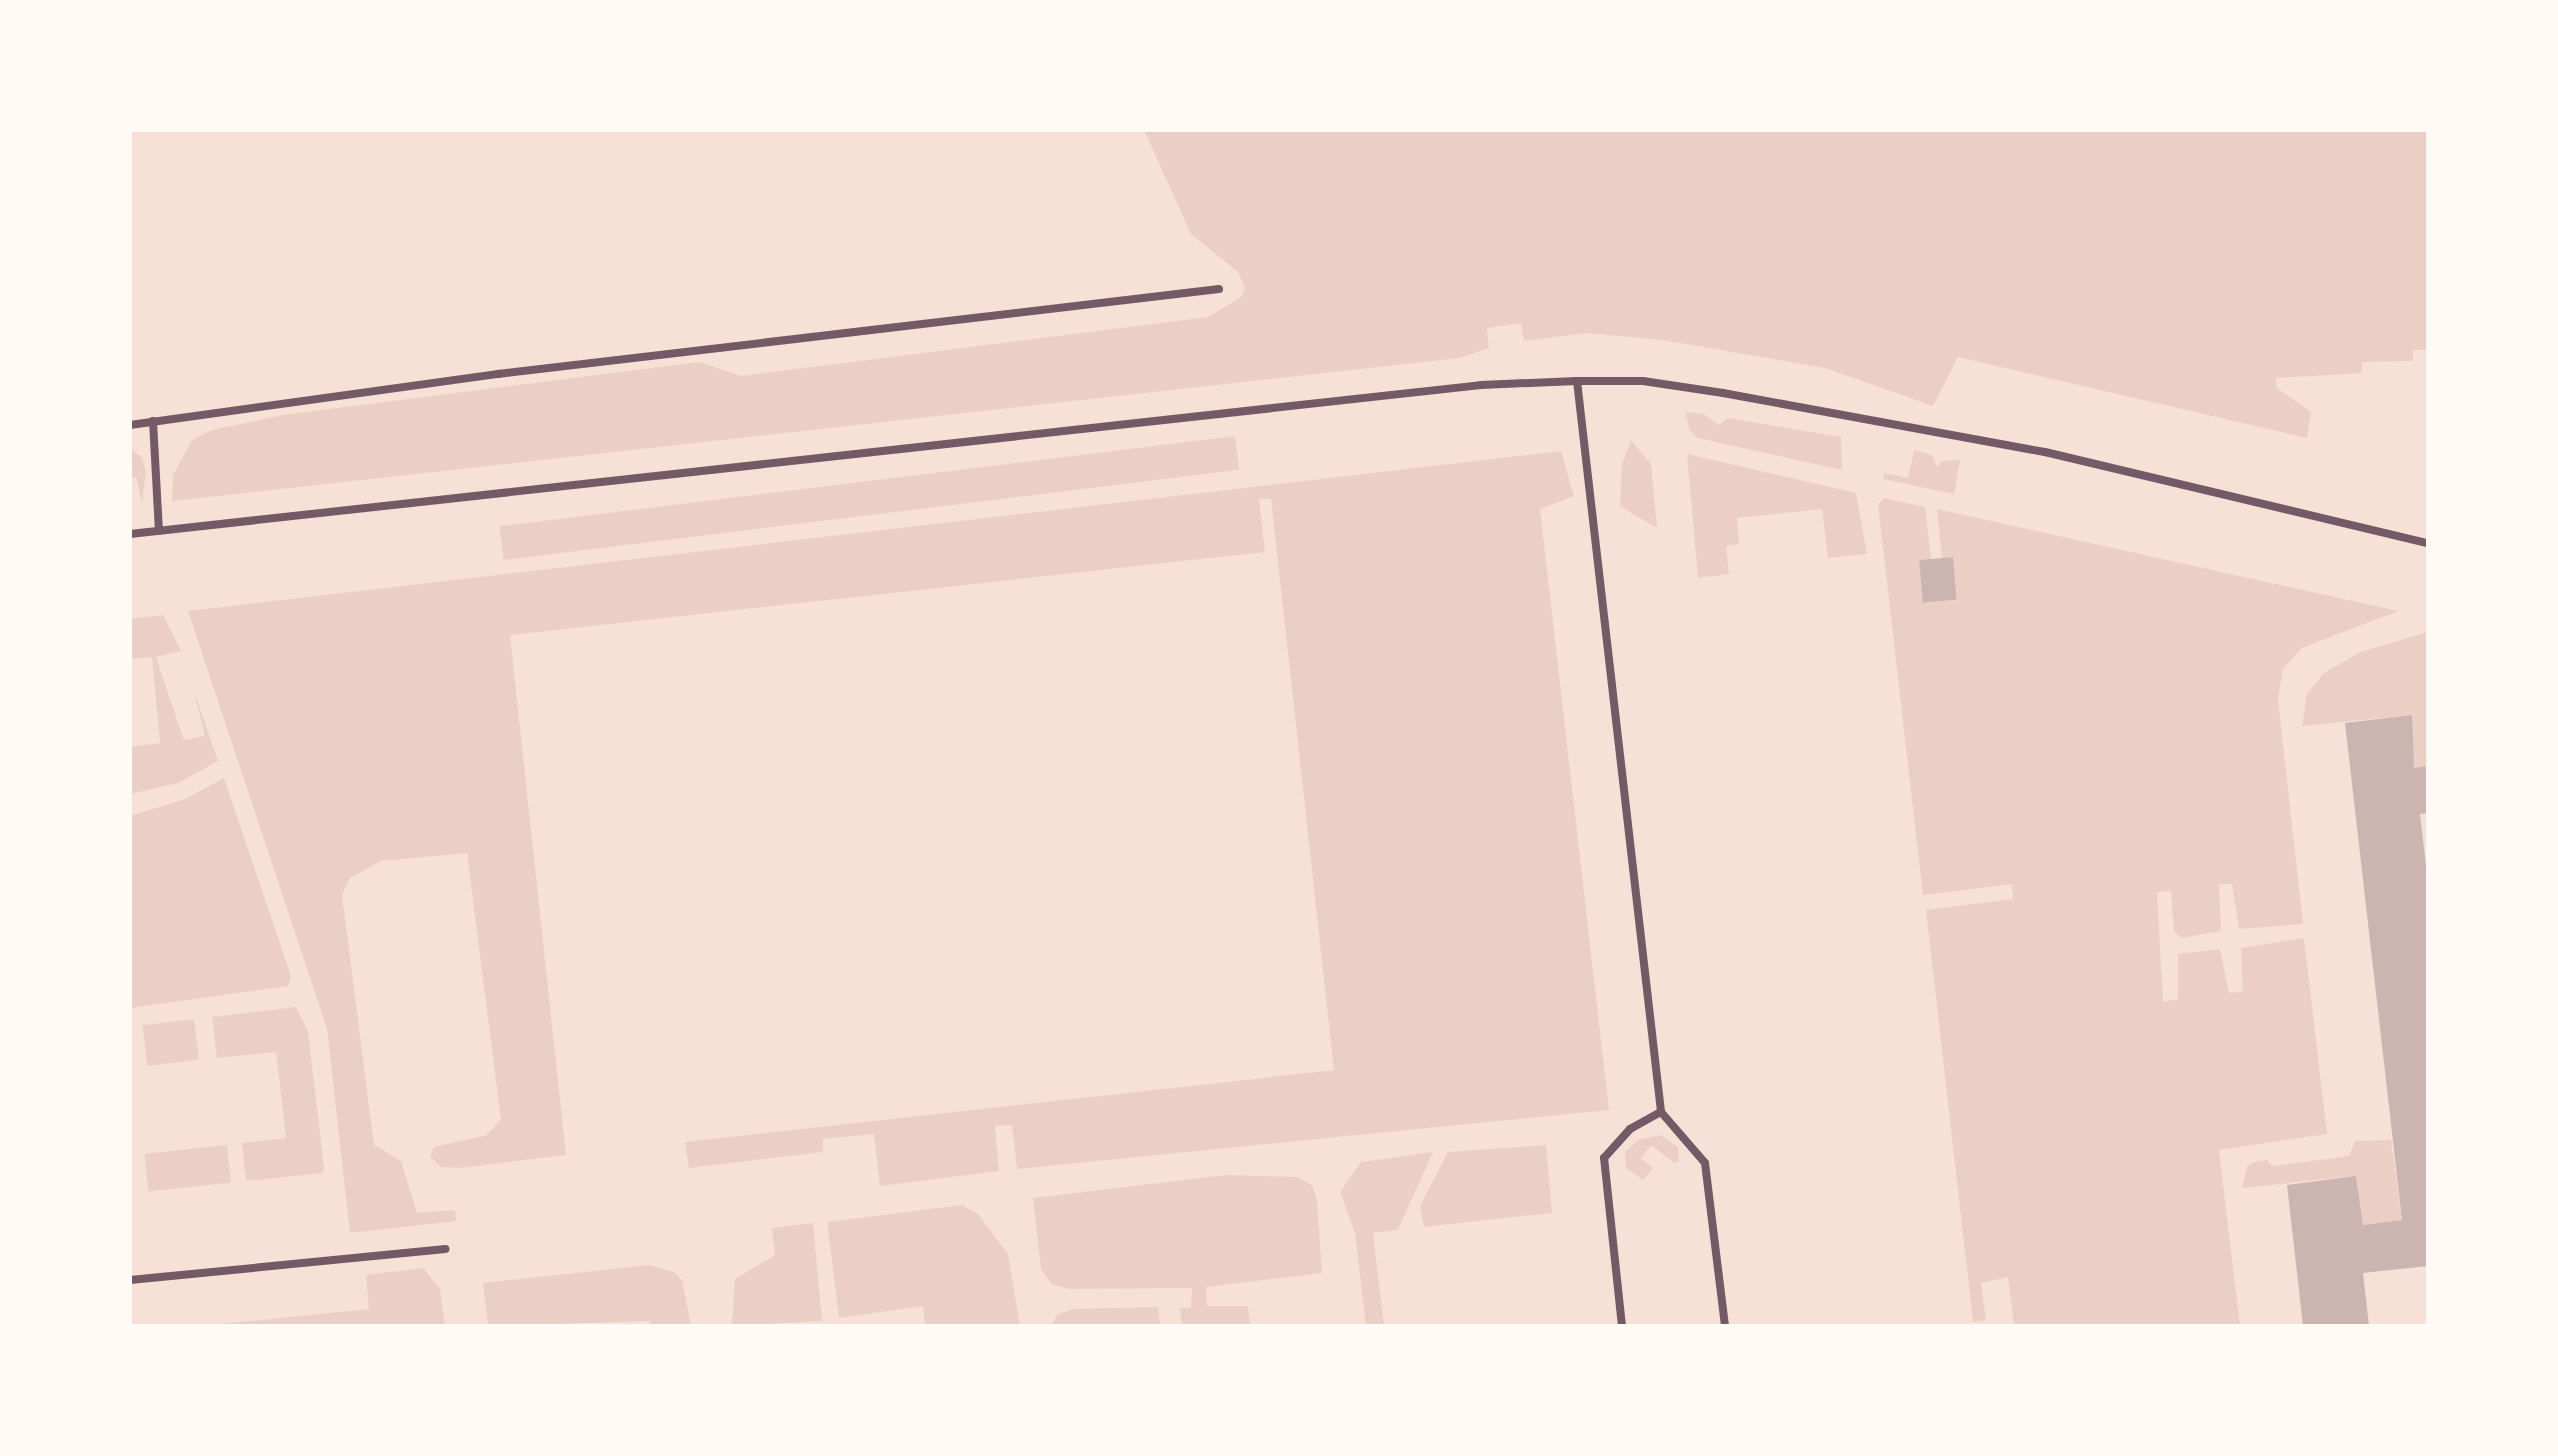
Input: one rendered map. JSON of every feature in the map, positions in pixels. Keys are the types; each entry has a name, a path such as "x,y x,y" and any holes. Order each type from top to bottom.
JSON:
{"street":[{"path":"130,425 498,374 1219,289"},
{"path":"1577,381 1661,1112 1705,1163 1725,1326"},
{"path":"130,534 1481,385 1643,381 2045,452 2428,543"},
{"path":"153,421 159,531"},
{"path":"1622,1326 1604,1158 1630,1129 1661,1112"},
{"path":"130,1280 445,1249"}],"shaded area":[{"path":"1144,130 2428,130 2428,350 2413,350 2413,361 2362,362 2362,373 2276,378 2277,388 2311,412 2307,438 1958,357 1933,406 1825,368 1663,340 1586,333 1524,341 1521,323 1487,328 1489,348 1459,358 172,501 173,475 192,440 212,430 283,415 699,362 741,376 1208,317 1241,297 1245,288 1238,272 1191,234"},
{"path":"1686,412 1704,414 1719,425 1728,418 1841,437 1842,470 1698,438 1689,429"},
{"path":"1235,436 1239,470 504,560 500,526"},
{"path":"1631,440 1651,464 1657,528 1620,506 1622,464"},
{"path":"130,448 142,458 146,472 142,503 136,477 130,477"},
{"path":"1914,450 1932,455 1937,467 1942,461 1960,460 1954,494 1883,479 1884,473 1908,478"},
{"path":"1561,451 1574,496 1540,509 1609,1110 1017,1169 1012,1125 995,1126 999,1171 880,1186 874,1134 823,1139 823,1152 689,1168 685,1142 1334,1070 1271,499 1259,499 1265,552 510,635 566,1155 460,1168 441,1167 430,1156 434,1147 487,1135 501,1120 467,853 381,861 350,878 342,895 374,1145 401,1161 417,1213 455,1210 456,1221 350,1233 327,1029 188,611"},
{"path":"1687,454 1856,493 1867,554 1828,558 1822,509 1737,518 1739,544 1726,546 1729,574 1698,578"},
{"path":"1884,498 1925,507 1931,559 1919,560 1925,603 1957,600 1953,557 1942,558 1937,509 2398,611 2302,648 2283,669 2278,700 2303,924 2239,929 2232,884 2219,884 2221,931 2182,938 2174,932 2171,891 2157,892 2163,1002 2178,999 2178,954 2220,949 2229,993 2243,991 2241,948 2304,938 2327,1134 2219,1150 2240,1326 2014,1326 2008,1277 1981,1283 1986,1320 1973,1322 1926,910 2013,899 2012,884 1923,895 1878,504"},
{"path":"163,615 181,651 156,657 184,740 205,736 193,688 218,761 178,783 130,794 130,747 160,743 152,657 130,659 130,619"},
{"path":"2428,632 2428,766 2414,768 2411,715 2302,726 2307,694 2323,674 2360,652"},
{"path":"224,778 291,976 288,986 130,1008 130,816 185,799"},
{"path":"296,1007 308,1031 324,1168 322,1173 246,1181 242,1143 286,1138 276,1052 217,1058 212,1017"},
{"path":"194,1019 199,1060 147,1066 142,1025"},
{"path":"1661,1135 1678,1147 1679,1161 1674,1163 1651,1145 1641,1158 1653,1168 1643,1180 1626,1168 1625,1152 1638,1140"},
{"path":"2391,1140 2402,1220 2363,1225 2356,1176 2242,1188 2247,1166 2254,1162 2267,1160 2272,1166 2349,1156 2355,1141"},
{"path":"227,1145 231,1183 148,1191 144,1154"},
{"path":"1546,1145 1552,1213 1424,1227 1420,1206 1448,1152"},
{"path":"1433,1152 1398,1230 1373,1233 1384,1326 1366,1326 1355,1233 1340,1192 1361,1162"},
{"path":"1226,1175 1297,1177 1312,1185 1317,1200 1322,1273 1206,1287 1207,1306 1248,1306 1250,1326 1182,1326 1180,1308 1191,1308 1192,1288 1069,1289 1052,1284 1041,1269 1033,1198"},
{"path":"962,1205 978,1214 1008,1254 1020,1326 925,1326 923,1306 839,1318 827,1222"},
{"path":"813,1223 822,1321 732,1326 735,1279 775,1255 772,1228"},
{"path":"649,1265 674,1272 682,1280 691,1326 651,1326 650,1321 488,1326 483,1283"},
{"path":"423,1268 440,1289 445,1326 203,1326 369,1309 366,1275"},
{"path":"1158,1307 1160,1326 1051,1326 1057,1315 1073,1309"}],"building":[{"path":"1953,557 1957,600 1923,603 1919,560"},
{"path":"2412,715 2414,768 2428,766 2428,813 2420,814 2428,883 2428,1266 2363,1273 2369,1326 2303,1326 2287,1185 2356,1176 2363,1225 2402,1220 2345,723"}]}
